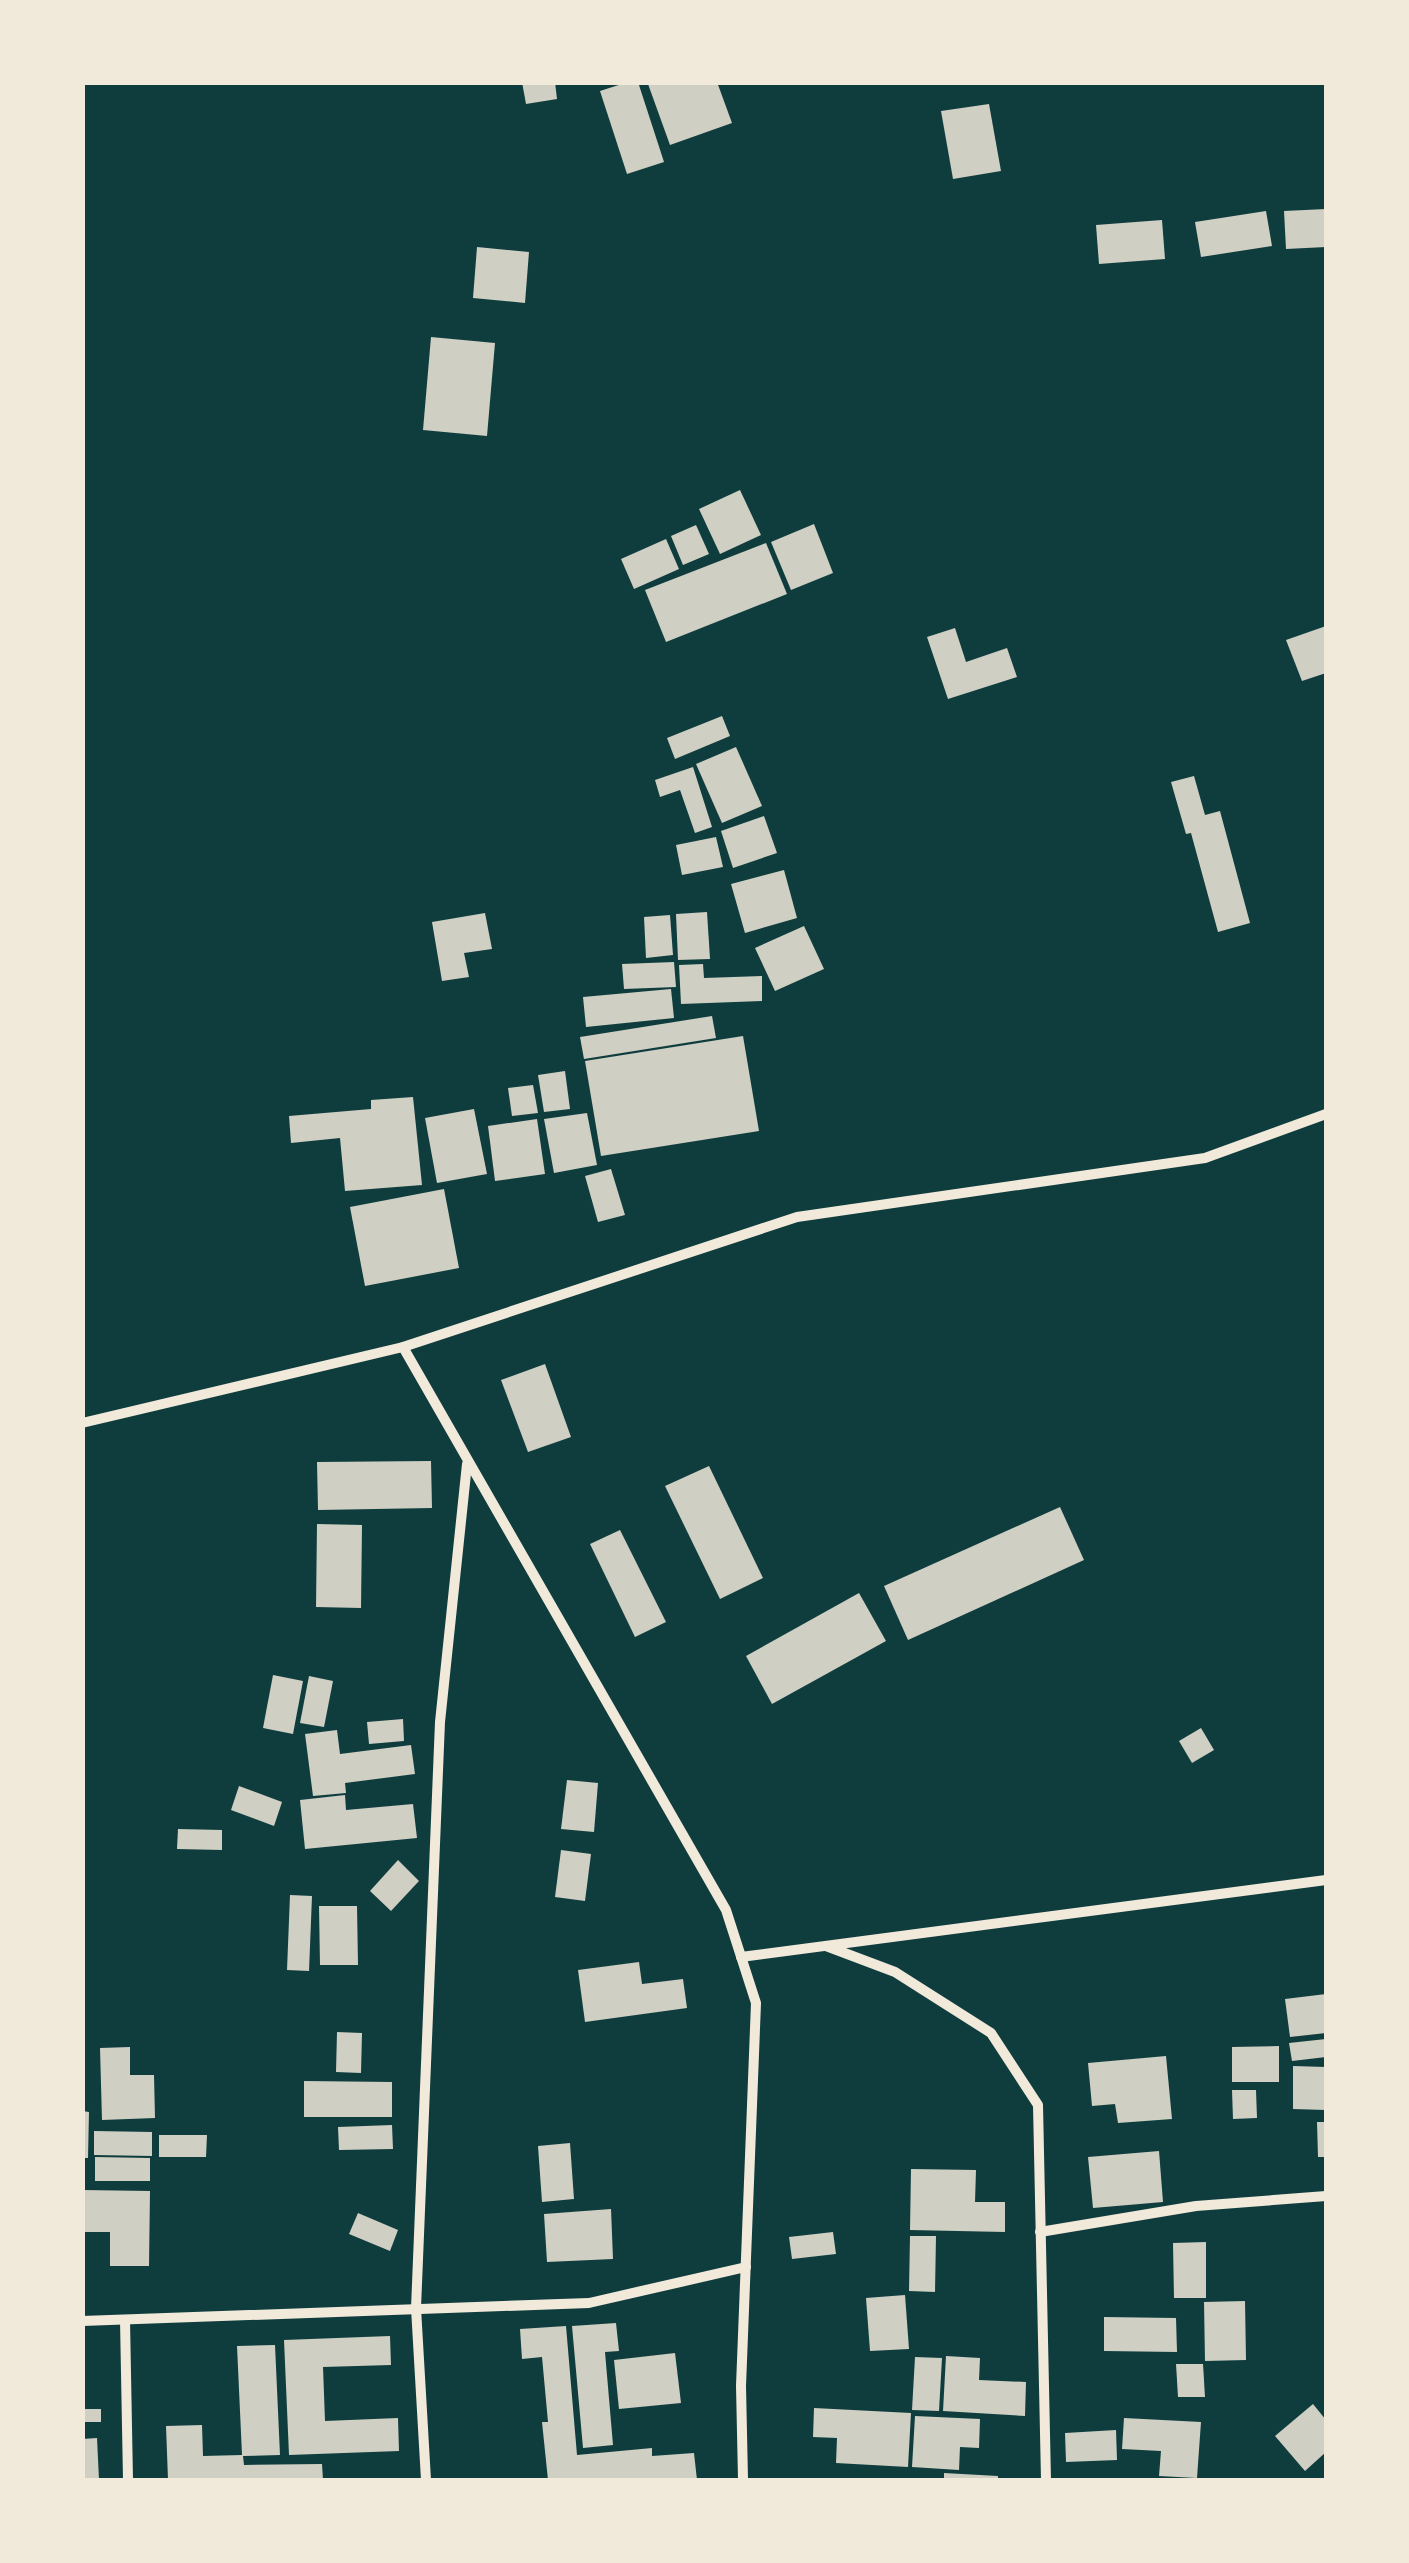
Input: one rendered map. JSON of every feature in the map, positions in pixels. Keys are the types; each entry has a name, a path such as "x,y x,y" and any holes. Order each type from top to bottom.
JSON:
{"street":[{"path":"82,1423 403,1347 797,1217 1205,1158 1326,1114"},
{"path":"403,1347 726,1910 756,2003 741,2386 743,2480"},
{"path":"426,2480 416,2308 440,1722 467,1461"},
{"path":"741,1957 1326,1880"},
{"path":"826,1946 896,1972 991,2033 1038,2105 1046,2480"},
{"path":"1040,2232 1196,2206 1326,2196"},
{"path":"82,2320 589,2303 746,2267"},
{"path":"125,2320 128,2480"}],"building":[{"path":"522,82 555,82 557,99 526,104"},
{"path":"638,82 664,162 627,174 600,91"},
{"path":"717,82 732,123 670,145 648,84"},
{"path":"989,104 1001,171 953,179 941,111"},
{"path":"1326,209 1326,247 1286,249 1284,211"},
{"path":"1266,211 1272,246 1201,257 1195,222"},
{"path":"1162,220 1165,259 1099,264 1096,225"},
{"path":"477,247 529,252 525,303 473,298"},
{"path":"431,337 495,343 487,436 423,430"},
{"path":"740,490 761,535 720,554 699,509"},
{"path":"814,524 833,573 791,590 771,542"},
{"path":"696,525 709,554 683,565 671,536"},
{"path":"666,539 679,569 634,589 621,559"},
{"path":"766,543 787,594 666,642 645,590"},
{"path":"1326,626 1326,673 1302,681 1286,640"},
{"path":"955,628 966,662 1007,648 1017,677 948,699 927,637"},
{"path":"722,716 730,736 675,759 667,738"},
{"path":"736,747 762,806 722,823 696,764"},
{"path":"693,767 712,827 695,833 680,790 660,797 655,780"},
{"path":"1194,776 1205,815 1220,811 1250,923 1218,932 1191,833 1186,834 1171,782"},
{"path":"764,816 777,853 733,868 721,831"},
{"path":"716,837 723,867 682,875 676,845"},
{"path":"784,870 797,918 745,933 731,884"},
{"path":"707,912 710,959 678,960 676,914"},
{"path":"485,913 492,949 464,953 469,977 442,981 432,922"},
{"path":"670,915 673,955 646,958 644,917"},
{"path":"804,926 824,969 775,991 755,948"},
{"path":"674,962 676,987 624,989 622,964"},
{"path":"703,964 704,978 762,976 762,1001 681,1004 679,965"},
{"path":"671,989 674,1018 586,1027 583,997"},
{"path":"712,1016 716,1038 584,1059 580,1037"},
{"path":"743,1036 759,1131 601,1156 585,1061"},
{"path":"565,1071 570,1109 544,1112 538,1075"},
{"path":"533,1085 538,1113 512,1116 508,1088"},
{"path":"413,1097 422,1185 345,1191 340,1138 291,1143 289,1116 371,1109 371,1100"},
{"path":"474,1109 487,1174 437,1183 425,1118"},
{"path":"587,1113 597,1165 554,1173 544,1119"},
{"path":"537,1119 545,1174 495,1181 488,1126"},
{"path":"611,1169 625,1215 598,1222 585,1176"},
{"path":"444,1189 459,1268 365,1286 350,1207"},
{"path":"545,1364 571,1437 528,1452 501,1380"},
{"path":"431,1461 432,1508 318,1510 317,1462"},
{"path":"709,1466 763,1578 720,1599 665,1486"},
{"path":"1060,1507 1084,1560 908,1640 884,1586"},
{"path":"317,1524 362,1525 361,1608 316,1607"},
{"path":"620,1530 666,1622 635,1637 590,1544"},
{"path":"859,1593 886,1641 772,1704 746,1656"},
{"path":"273,1675 303,1681 293,1734 263,1728"},
{"path":"309,1676 333,1681 324,1727 300,1723"},
{"path":"403,1719 404,1741 369,1744 367,1722"},
{"path":"1201,1728 1214,1750 1192,1763 1179,1741"},
{"path":"337,1730 340,1754 411,1745 415,1774 345,1783 346,1793 313,1796 305,1734"},
{"path":"567,1780 598,1783 594,1832 561,1829"},
{"path":"239,1786 282,1802 274,1826 231,1810"},
{"path":"345,1795 346,1810 413,1804 417,1838 305,1849 300,1800"},
{"path":"178,1829 222,1830 222,1850 177,1849"},
{"path":"561,1850 591,1854 585,1901 555,1897"},
{"path":"398,1860 419,1881 391,1911 370,1891"},
{"path":"290,1895 312,1896 309,1971 287,1970"},
{"path":"319,1906 357,1906 358,1965 320,1965"},
{"path":"639,1962 642,1984 683,1979 687,2008 585,2022 578,1970"},
{"path":"1326,1994 1326,2033 1290,2037 1285,1999"},
{"path":"337,2032 362,2033 361,2073 336,2072"},
{"path":"1326,2039 1326,2057 1292,2061 1289,2043"},
{"path":"1279,2046 1279,2082 1232,2082 1232,2047"},
{"path":"130,2047 130,2075 154,2075 155,2118 102,2120 100,2048"},
{"path":"1166,2056 1172,2119 1118,2123 1115,2104 1092,2106 1088,2063"},
{"path":"1293,2066 1326,2067 1326,2110 1293,2109"},
{"path":"304,2081 392,2082 392,2117 304,2117"},
{"path":"1232,2090 1256,2090 1257,2118 1233,2119"},
{"path":"82,2111 89,2112 88,2158 82,2158"},
{"path":"1317,2122 1326,2122 1326,2157 1318,2157"},
{"path":"392,2125 393,2149 339,2150 338,2127"},
{"path":"94,2131 152,2132 152,2156 94,2155"},
{"path":"159,2135 207,2135 206,2157 159,2157"},
{"path":"570,2143 574,2199 542,2202 538,2146"},
{"path":"1159,2151 1163,2202 1093,2208 1088,2157"},
{"path":"95,2157 150,2158 150,2181 95,2181"},
{"path":"911,2169 976,2170 975,2202 1005,2202 1005,2232 910,2230"},
{"path":"82,2190 150,2191 149,2266 110,2266 110,2232 82,2232"},
{"path":"611,2209 613,2259 547,2262 544,2214"},
{"path":"358,2213 398,2230 390,2251 349,2234"},
{"path":"833,2232 836,2254 792,2259 789,2237"},
{"path":"910,2236 936,2236 935,2292 909,2291"},
{"path":"1206,2242 1206,2298 1174,2298 1173,2243"},
{"path":"905,2295 909,2349 870,2351 866,2298"},
{"path":"1245,2301 1246,2360 1205,2361 1204,2302"},
{"path":"1104,2317 1176,2318 1177,2352 1104,2351"},
{"path":"616,2323 619,2351 605,2352 613,2445 583,2448 572,2326"},
{"path":"566,2326 577,2455 652,2448 652,2456 694,2453 697,2480 548,2480 542,2422 548,2422 542,2357 522,2359 520,2329"},
{"path":"390,2336 391,2365 323,2367 325,2421 398,2418 399,2451 289,2455 284,2340"},
{"path":"275,2345 280,2455 243,2456 244,2465 322,2464 323,2480 168,2480 166,2426 202,2425 203,2456 242,2455 237,2346"},
{"path":"675,2353 681,2403 619,2409 614,2360"},
{"path":"946,2356 980,2358 979,2380 1026,2382 1025,2416 943,2411"},
{"path":"915,2357 942,2358 939,2411 912,2410"},
{"path":"1176,2364 1203,2364 1205,2397 1178,2397"},
{"path":"1313,2404 1326,2420 1326,2452 1305,2471 1275,2436"},
{"path":"814,2408 911,2413 908,2467 836,2463 837,2438 813,2437"},
{"path":"82,2409 101,2409 101,2422 82,2422"},
{"path":"915,2416 980,2419 979,2448 960,2447 959,2470 912,2467"},
{"path":"1124,2418 1201,2422 1197,2478 1159,2476 1161,2451 1122,2449"},
{"path":"1116,2430 1117,2460 1066,2462 1065,2433"},
{"path":"97,2438 99,2480 82,2480 82,2439"},
{"path":"944,2473 998,2476 998,2480 944,2480"}]}
